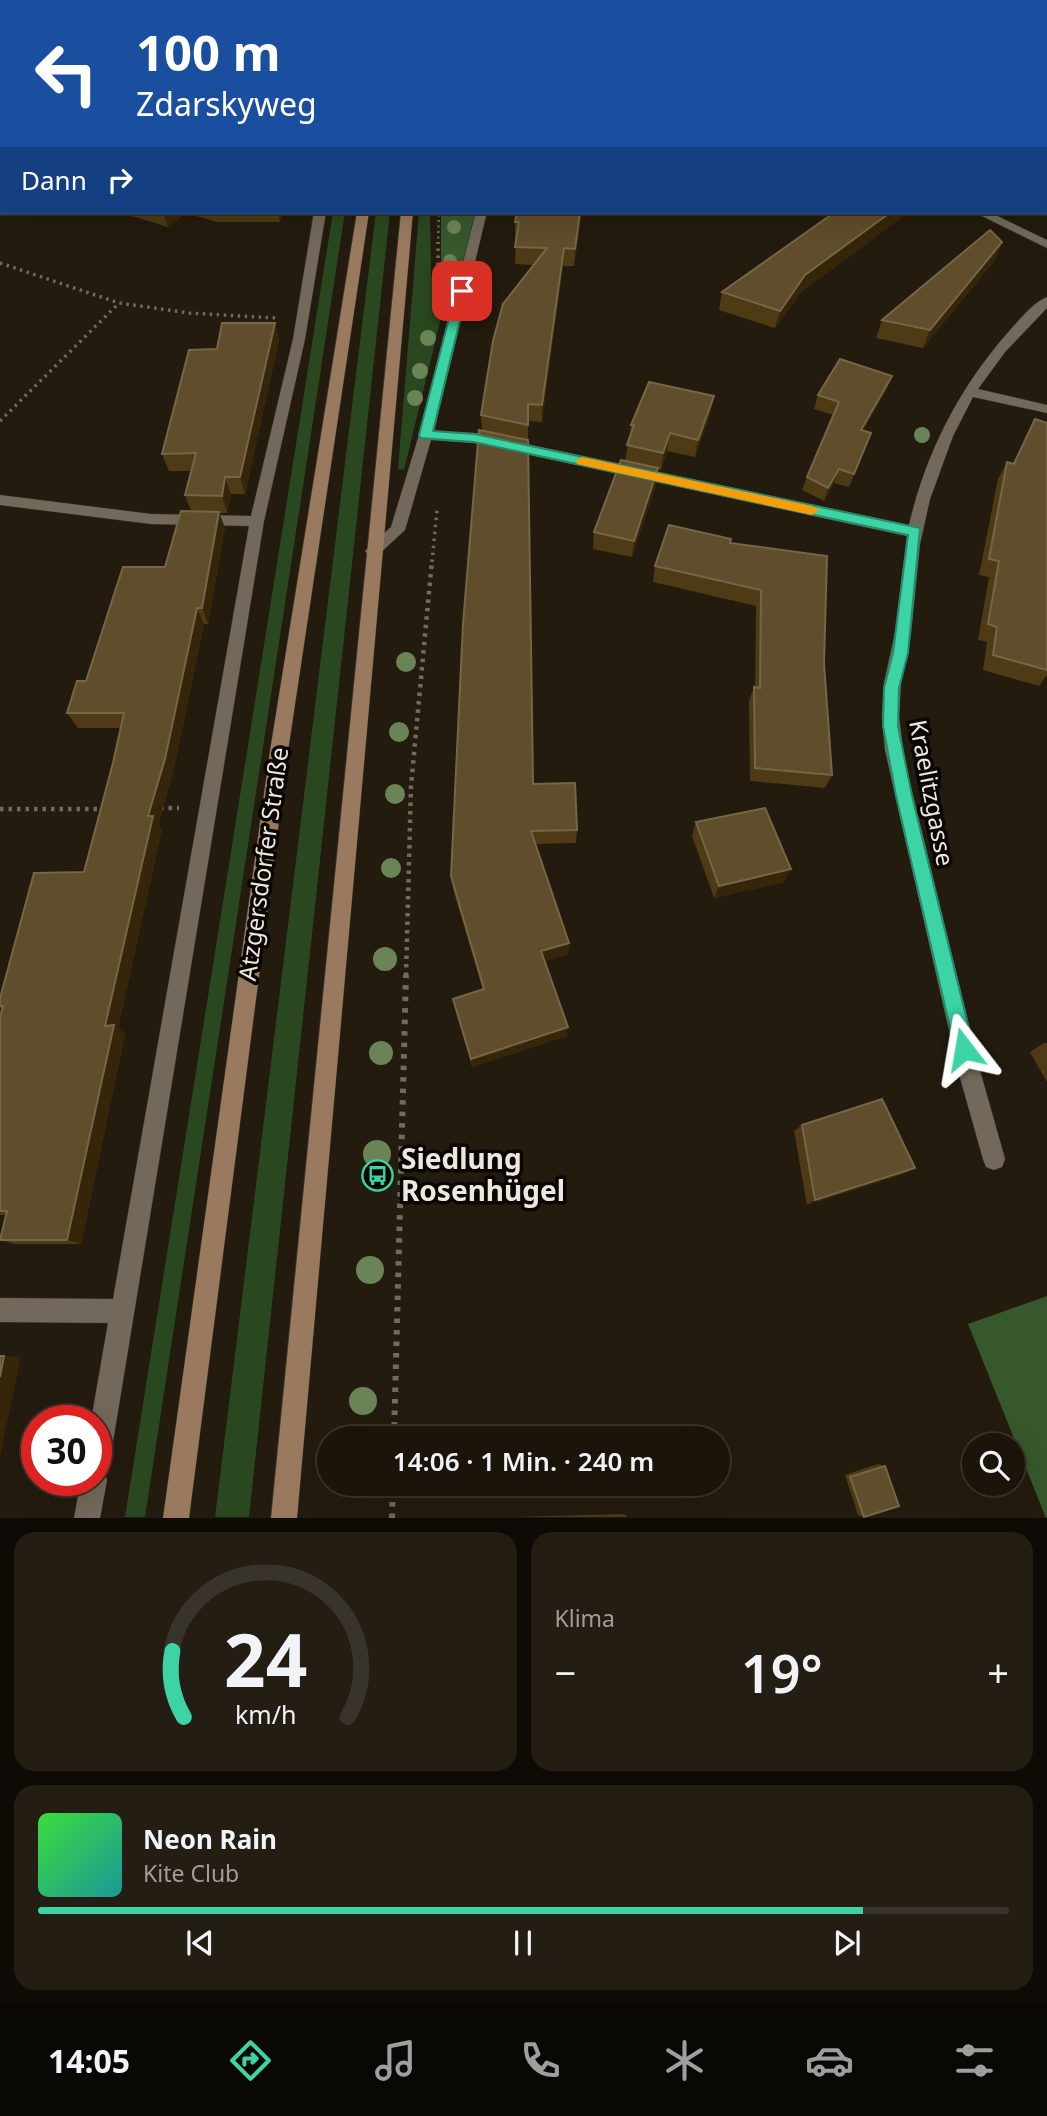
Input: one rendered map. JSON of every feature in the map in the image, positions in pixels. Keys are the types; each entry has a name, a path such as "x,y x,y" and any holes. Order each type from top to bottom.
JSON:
{"main road":[{"name":"Atzgersdorfer Straße","path":"176,1517 279,751 363,214"},
{"path":"284,1517 407,214"}],"street":[{"path":"107,1405 257,521 303,319 320,214"},
{"path":"373,551 398,530 426,435 481,214"},
{"path":"983,214 1047,244"},
{"name":"Kraelitzgasse","path":"994,1159 919,861 890,726 892,688 900,653 915,532 929,478 971,392 1006,341 1047,301"},
{"path":"971,392 1047,409"},
{"path":"426,435 474,438 915,532"},
{"path":"0,500 151,519 257,521"},
{"path":"0,1310 123,1311"},
{"path":"87,1517 91,1496"}],"path":[{"path":"438,271 439,214"},
{"path":"0,263 119,303 189,313 303,319"},
{"path":"0,421 119,303"},
{"path":"394,1426 411,786 424,618 438,495"},
{"path":"0,809 114,809"},
{"path":"392,1517 393,1496"}],"green space":[{"path":"333,214 345,214 145,1517 125,1517"},
{"path":"376,214 390,214 249,1517 215,1517"},
{"path":"419,214 430,214 431,275 436,285 448,289 404,470 398,469"},
{"path":"441,214 478,214 459,289 441,278"},
{"path":"1047,1296 1046,1518 1025,1466 1025,1433 1012,1433 968,1324"}],"building":[{"path":"517,214 580,214 575,249 564,248 542,405 528,404 528,425 481,415 493,341 503,304 547,248 515,247 519,222 515,222"},
{"path":"832,214 888,214 805,275 780,311 722,292"},
{"path":"990,230 1002,242 930,330 882,320"},
{"path":"222,323 275,323 240,477 225,477 222,496 185,495 196,453 162,454 189,350 217,349"},
{"path":"840,359 892,376 861,430 871,433 854,474 839,469 828,488 807,477 839,402 818,395"},
{"path":"649,382 714,396 698,440 670,433 663,453 627,445 634,425 631,425"},
{"path":"1035,419 1047,423 1047,670 993,655 997,627 988,624 999,561 989,559 1007,462 1014,464"},
{"path":"479,430 528,440 533,784 575,783 577,830 531,831 569,943 541,951 568,1027 471,1059 453,999 484,989 451,876 463,624"},
{"path":"621,460 658,468 634,541 594,532"},
{"path":"181,511 219,512 202,608 197,608 165,759 148,816 153,816 105,1026 114,1025 67,1240 0,1240 7,1211 0,1211 0,1017 3,1006 0,1006 0,998 34,873 84,872 124,713 67,713 77,681 86,681 123,567 165,567"},
{"path":"669,525 731,539 730,543 827,556 824,663 832,775 755,768 754,687 760,688 761,590 655,566"},
{"path":"765,808 791,869 719,886 696,822"},
{"path":"882,1099 915,1168 815,1200 802,1125"},
{"path":"0,1356 4,1356 0,1377"},
{"path":"885,1466 899,1506 864,1517 850,1477"}],"slow traffic":[{"path":"582,461 812,510"}],"place":[{"name":"Siedlung Rosenhügel","path":"378,1175"}],"route":[{"path":"462,291 426,435 474,438 915,532 900,653 892,688 890,726 895,759 964,1049"}]}
